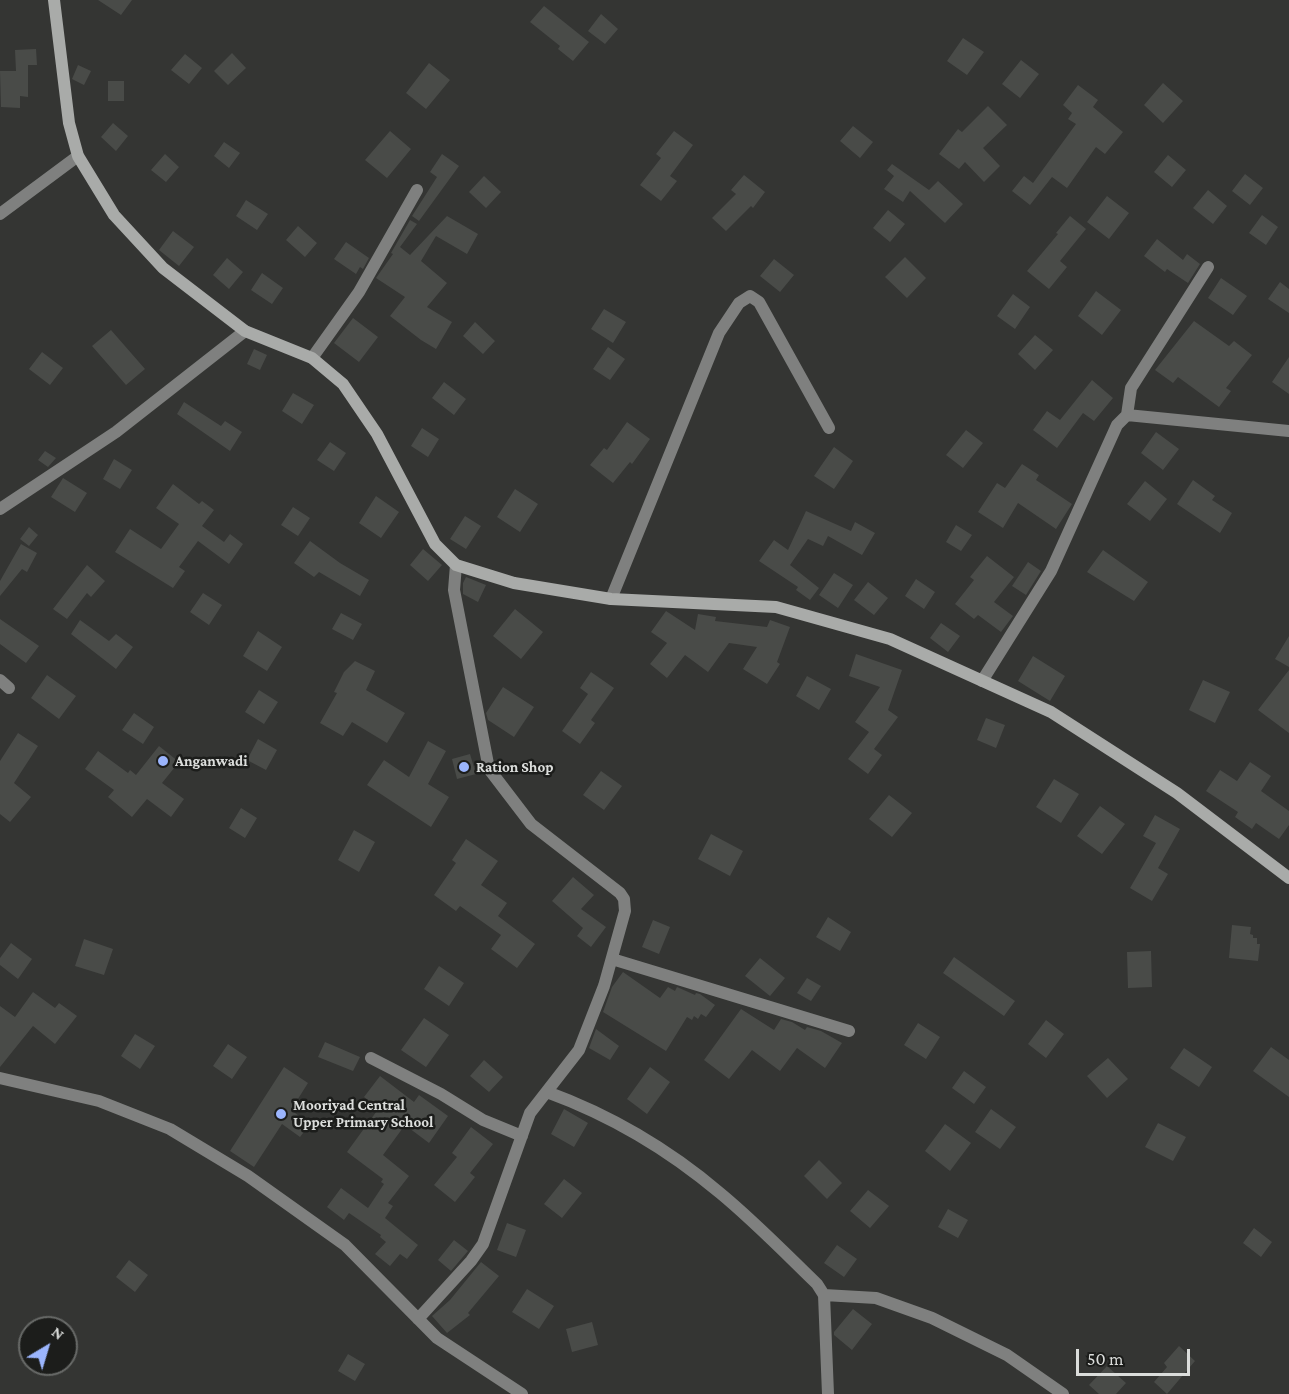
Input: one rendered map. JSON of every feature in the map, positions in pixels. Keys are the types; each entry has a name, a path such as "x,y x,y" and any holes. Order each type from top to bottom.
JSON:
{"main road":[{"path":"54,0 69,123 78,156 114,215 163,268 245,332 312,358 343,384 377,434 435,544 456,565 514,583 611,599 776,607 890,639 1051,712 1177,793 1289,878"}],"street":[{"path":"0,214 78,156"},
{"path":"312,358 359,292 417,190"},
{"path":"982,681 1051,571 1118,425 1127,415 1131,388 1208,267"},
{"path":"611,599 719,333 739,303 750,296 759,302 829,428"},
{"path":"0,509 116,432 245,332"},
{"path":"1127,415 1289,431"},
{"path":"417,1319 471,1261 483,1244 530,1113 579,1050 604,986 625,911 624,899 531,824 489,769 454,590 456,565"},
{"path":"612,959 849,1031"},
{"path":"371,1058 441,1094 483,1119 522,1136"},
{"path":"0,1078 99,1101 170,1129 248,1176 345,1245 437,1338 522,1394"},
{"path":"548,1092 617,1122 720,1192 817,1284 824,1295 828,1394"},
{"path":"824,1295 876,1298 932,1318 1007,1355 1063,1394"}],"building":[{"path":"98,0 132,0 121,15"},
{"path":"544,6 589,42 573,61 558,49 560,46 530,22"},
{"path":"601,14 618,29 605,44 588,31"},
{"path":"963,38 984,52 967,75 947,61"},
{"path":"36,49 37,65 28,65 28,97 20,96 20,108 1,107 0,71 16,71 15,50"},
{"path":"232,53 246,68 228,85 214,71"},
{"path":"185,54 202,68 189,84 171,70"},
{"path":"1021,60 1039,74 1020,98 1002,84"},
{"path":"429,63 450,80 426,109 406,93"},
{"path":"78,65 91,71 84,85 72,79"},
{"path":"108,81 124,81 124,101 108,101"},
{"path":"1163,83 1183,101 1163,123 1144,105"},
{"path":"1078,85 1098,100 1093,107 1123,132 1105,154 1096,147 1067,188 1052,177 1030,205 1012,191 1024,176 1033,183 1076,124 1068,119 1072,113 1063,105"},
{"path":"988,106 1007,125 983,148 1000,166 984,182 965,162 959,169 939,154 958,129 962,132"},
{"path":"113,123 128,136 116,151 101,137"},
{"path":"853,126 873,142 860,158 840,141"},
{"path":"390,131 411,149 387,178 365,160"},
{"path":"674,131 693,145 670,176 677,181 661,201 640,185 661,158 656,154"},
{"path":"224,142 240,153 229,168 214,156"},
{"path":"165,154 179,167 166,182 151,170"},
{"path":"442,154 459,166 419,221 412,216 437,177 430,172"},
{"path":"1168,155 1186,170 1172,187 1154,172"},
{"path":"892,164 929,190 938,181 963,204 945,223 910,191 903,202 884,189 894,176 887,170"},
{"path":"1245,174 1263,188 1250,205 1232,191"},
{"path":"744,175 765,192 753,208 751,206 726,231 712,218 736,194 731,190"},
{"path":"484,176 501,192 486,208 469,192"},
{"path":"1208,190 1227,206 1213,224 1193,208"},
{"path":"1107,196 1129,213 1109,239 1087,222"},
{"path":"246,200 268,214 257,230 236,216"},
{"path":"888,210 905,224 890,242 873,228"},
{"path":"1262,215 1278,227 1266,245 1249,233"},
{"path":"447,216 478,234 467,254 436,236 421,261 447,283 427,307 452,322 436,349 390,316 405,297 376,278 393,254 391,253 410,220 417,224 400,247 410,255"},
{"path":"1070,216 1086,229 1060,261 1067,267 1049,289 1027,271"},
{"path":"298,226 317,243 305,257 286,240"},
{"path":"173,231 194,247 179,266 159,250"},
{"path":"1157,239 1183,260 1187,254 1200,264 1188,283 1167,269 1165,272 1144,256"},
{"path":"346,242 369,258 363,269 360,267 356,274 334,259"},
{"path":"905,257 926,278 907,298 885,277"},
{"path":"227,258 243,272 229,289 213,275"},
{"path":"774,259 794,275 780,292 760,276"},
{"path":"262,273 283,288 272,304 251,290"},
{"path":"1221,278 1247,296 1233,315 1208,298"},
{"path":"1280,282 1289,289 1289,313 1268,299"},
{"path":"1096,291 1121,310 1102,335 1078,316"},
{"path":"1013,294 1030,307 1015,329 997,316"},
{"path":"604,309 626,322 613,343 591,329"},
{"path":"353,318 378,337 359,362 334,343"},
{"path":"1194,321 1229,346 1234,341 1252,355 1226,388 1231,391 1219,407 1178,377 1173,383 1155,370"},
{"path":"475,322 495,341 483,354 463,336"},
{"path":"111,330 145,369 126,385 92,346"},
{"path":"1035,335 1053,350 1035,370 1018,354"},
{"path":"608,347 625,359 610,380 593,369"},
{"path":"254,349 267,355 260,370 247,364"},
{"path":"42,352 63,368 50,385 29,369"},
{"path":"1289,357 1289,394 1272,382"},
{"path":"1092,380 1113,398 1094,421 1083,413 1057,448 1033,430 1047,411 1060,420"},
{"path":"444,382 466,399 454,415 432,398"},
{"path":"293,393 314,405 302,424 282,411"},
{"path":"184,402 221,426 225,421 242,432 230,451 177,414"},
{"path":"627,422 650,439 632,464 630,462 613,483 590,465 604,448 607,450"},
{"path":"422,428 439,439 428,457 411,446"},
{"path":"966,430 983,443 963,468 946,455"},
{"path":"1156,432 1179,449 1163,470 1141,453"},
{"path":"330,442 346,453 334,471 317,460"},
{"path":"834,447 853,461 834,489 814,476"},
{"path":"45,451 56,458 48,467 38,460"},
{"path":"114,459 132,470 120,489 103,479"},
{"path":"1022,464 1039,475 1036,480 1072,504 1056,529 1018,503 1003,528 978,512 997,483 1005,488"},
{"path":"63,478 87,493 75,512 51,497"},
{"path":"1193,480 1215,496 1212,500 1232,513 1220,533 1177,504"},
{"path":"1145,481 1167,499 1150,521 1127,504"},
{"path":"173,484 199,504 202,501 214,510 202,526 224,542 230,534 243,544 229,564 198,541 179,567 185,571 173,588 115,552 130,529 161,549 179,524 156,508"},
{"path":"515,489 538,504 520,532 497,517"},
{"path":"376,496 399,512 381,538 359,523"},
{"path":"293,507 310,518 298,536 281,525"},
{"path":"806,511 851,531 855,522 875,533 862,555 828,536 823,546 808,539 790,565 819,588 810,600 796,590 798,587 759,561 774,540 788,550"},
{"path":"465,516 481,526 466,549 450,539"},
{"path":"956,525 972,535 961,551 946,542"},
{"path":"29,527 38,535 29,546 20,539"},
{"path":"310,541 340,563 369,580 360,596 319,572 314,577 294,563"},
{"path":"21,544 37,553 27,572 22,569 0,596 0,581"},
{"path":"423,549 442,565 428,581 410,565"},
{"path":"1103,550 1148,582 1134,601 1087,572"},
{"path":"987,556 1014,577 994,602 1013,616 1001,632 978,615 974,619 955,604 974,580 970,577"},
{"path":"1028,562 1041,571 1026,595 1012,586"},
{"path":"87,565 105,581 91,597 87,593 67,619 53,609"},
{"path":"834,573 853,585 838,608 819,595"},
{"path":"466,577 486,585 478,602 463,594 463,583"},
{"path":"916,579 935,592 924,609 905,596"},
{"path":"868,582 888,598 874,615 854,600"},
{"path":"203,593 222,605 209,625 190,612"},
{"path":"515,609 543,632 521,659 493,636"},
{"path":"666,611 695,630 698,614 716,617 715,621 767,627 770,620 790,627 777,662 780,664 767,684 743,669 757,647 729,643 708,672 685,655 667,678 650,664 667,643 651,632"},
{"path":"341,613 362,624 353,640 332,629"},
{"path":"0,619 39,646 26,663 0,644"},
{"path":"80,620 109,641 116,634 133,647 116,669 71,634"},
{"path":"941,623 960,636 948,652 930,638"},
{"path":"258,631 282,647 267,671 243,656"},
{"path":"1289,636 1289,667 1275,659"},
{"path":"856,654 902,670 888,710 898,717 874,749 882,755 868,774 848,759 869,732 855,722 880,687 849,676"},
{"path":"1033,656 1065,676 1050,701 1018,681"},
{"path":"355,661 375,671 366,690 405,713 387,743 352,722 343,736 320,723 337,693 334,692 344,672"},
{"path":"1289,670 1289,733 1258,710"},
{"path":"591,672 614,688 591,720 595,723 580,744 562,731 588,694 580,688"},
{"path":"47,675 76,696 59,719 31,698"},
{"path":"807,676 831,689 819,710 796,696"},
{"path":"1203,680 1230,692 1215,723 1189,710"},
{"path":"503,687 534,707 514,737 488,720 486,713"},
{"path":"259,690 278,702 264,724 245,712"},
{"path":"134,713 154,727 143,744 122,730"},
{"path":"986,718 1005,725 996,748 977,740"},
{"path":"18,733 38,746 14,783 31,797 10,822 0,814 0,761"},
{"path":"258,739 277,750 266,770 247,760"},
{"path":"428,741 446,751 428,784 449,797 431,827 367,785 384,760 409,777"},
{"path":"159,746 179,762 162,783 184,799 171,817 147,799 132,817 108,797 114,790 85,769 98,751 128,773 130,770 136,775"},
{"name":"Ration Shop","path":"470,754 476,774 457,779 452,759"},
{"path":"1250,762 1271,776 1261,791 1289,811 1289,825 1279,839 1256,823 1252,829 1235,817 1238,812 1206,791 1220,770 1237,781"},
{"path":"601,771 622,786 604,810 583,795"},
{"path":"1054,779 1079,794 1061,823 1036,807"},
{"path":"889,795 912,813 892,837 869,819"},
{"path":"1100,806 1125,824 1102,854 1077,836"},
{"path":"241,808 257,818 245,838 229,828"},
{"path":"1155,815 1180,829 1158,868 1168,874 1152,901 1130,888 1156,843 1143,836"},
{"path":"354,830 375,842 359,872 338,860"},
{"path":"711,834 743,851 730,876 698,859"},
{"path":"466,839 498,861 481,885 507,903 498,916 535,944 517,968 491,949 501,935 460,906 456,911 434,895 456,863 452,860"},
{"path":"573,877 594,895 581,909 606,927 591,947 577,936 583,928 552,901"},
{"path":"828,917 851,932 840,951 816,937"},
{"path":"653,920 670,927 659,954 642,947"},
{"path":"1232,925 1251,927 1250,934 1253,938 1257,938 1257,944 1260,944 1258,961 1229,958"},
{"path":"84,939 113,949 104,975 75,966"},
{"path":"11,943 32,959 18,979 0,965 0,958"},
{"path":"1151,951 1152,987 1128,988 1127,952"},
{"path":"954,957 1015,1001 1004,1016 943,973"},
{"path":"760,958 785,978 770,996 745,976"},
{"path":"439,966 464,983 449,1006 424,989"},
{"path":"623,972 660,998 668,987 675,991 677,987 695,995 700,994 715,1005 706,1017 701,1014 698,1019 694,1016 692,1020 687,1017 666,1051 603,1012 612,987"},
{"path":"807,978 821,986 811,1001 797,993"},
{"path":"33,992 55,1008 59,1003 77,1016 55,1044 33,1026 0,1067 0,1006 15,1017"},
{"path":"741,1009 774,1030 781,1019 792,1022 805,1030 807,1027 821,1031 842,1043 825,1068 797,1048 780,1071 752,1050 729,1079 704,1060"},
{"path":"424,1018 449,1035 426,1067 401,1050"},
{"path":"1046,1020 1064,1034 1046,1058 1028,1044"},
{"path":"918,1023 940,1037 926,1059 904,1045"},
{"path":"596,1029 619,1046 610,1060 589,1048"},
{"path":"135,1034 155,1046 140,1069 121,1056"},
{"path":"325,1042 360,1057 353,1071 318,1057"},
{"path":"228,1044 247,1057 232,1079 213,1066"},
{"path":"1271,1047 1289,1060 1289,1097 1253,1071"},
{"path":"1184,1048 1212,1067 1199,1087 1170,1068"},
{"path":"1108,1058 1128,1079 1107,1098 1087,1076"},
{"path":"484,1060 503,1077 489,1092 470,1076"},
{"path":"284,1067 308,1083 291,1110 310,1124 300,1137 282,1124 254,1167 230,1151"},
{"path":"650,1067 670,1082 647,1114 627,1099"},
{"path":"964,1071 986,1087 974,1104 952,1088"},
{"path":"380,1076 414,1102 419,1095 448,1116 429,1143 405,1125 383,1155 409,1176 388,1203 393,1206 385,1218 418,1245 407,1259 400,1254 390,1266 375,1254 386,1242 380,1237 381,1235 349,1213 344,1220 327,1207 341,1188 368,1208 384,1184 381,1182 383,1179 347,1152 379,1108 364,1097"},
{"path":"564,1109 588,1123 574,1147 551,1134"},
{"path":"991,1109 1016,1127 1000,1149 975,1132"},
{"path":"1158,1123 1186,1137 1173,1161 1145,1147"},
{"path":"945,1124 971,1143 950,1171 925,1151"},
{"path":"471,1127 493,1144 470,1173 475,1177 455,1202 434,1185 457,1157 452,1153"},
{"path":"819,1160 842,1183 827,1199 804,1176"},
{"path":"564,1179 582,1193 562,1218 544,1204"},
{"path":"868,1190 889,1206 870,1228 850,1211"},
{"path":"948,1209 968,1220 958,1238 938,1227"},
{"path":"507,1223 526,1230 516,1257 497,1250"},
{"path":"1254,1228 1272,1242 1261,1257 1243,1243"},
{"path":"454,1240 468,1251 451,1271 438,1260"},
{"path":"837,1245 857,1259 844,1277 824,1263"},
{"path":"129,1260 148,1275 135,1292 116,1277"},
{"path":"481,1262 499,1276 468,1313 470,1315 447,1333 432,1316 450,1300"},
{"path":"527,1289 554,1306 539,1329 512,1312"},
{"path":"853,1309 872,1324 852,1350 834,1335 834,1332"},
{"path":"592,1322 598,1345 572,1352 566,1329"},
{"path":"1179,1346 1195,1361 1167,1394 1154,1382 1167,1367 1164,1363"},
{"path":"348,1354 365,1364 355,1381 338,1371"},
{"path":"1107,1366 1126,1383 1116,1394 1099,1394 1089,1385"}],"place":[{"name":"Anganwadi","path":"163,761"},
{"name":"Ration Shop","path":"464,767"},
{"name":"Mooriyad Central Upper Primary School","path":"281,1114"}]}
